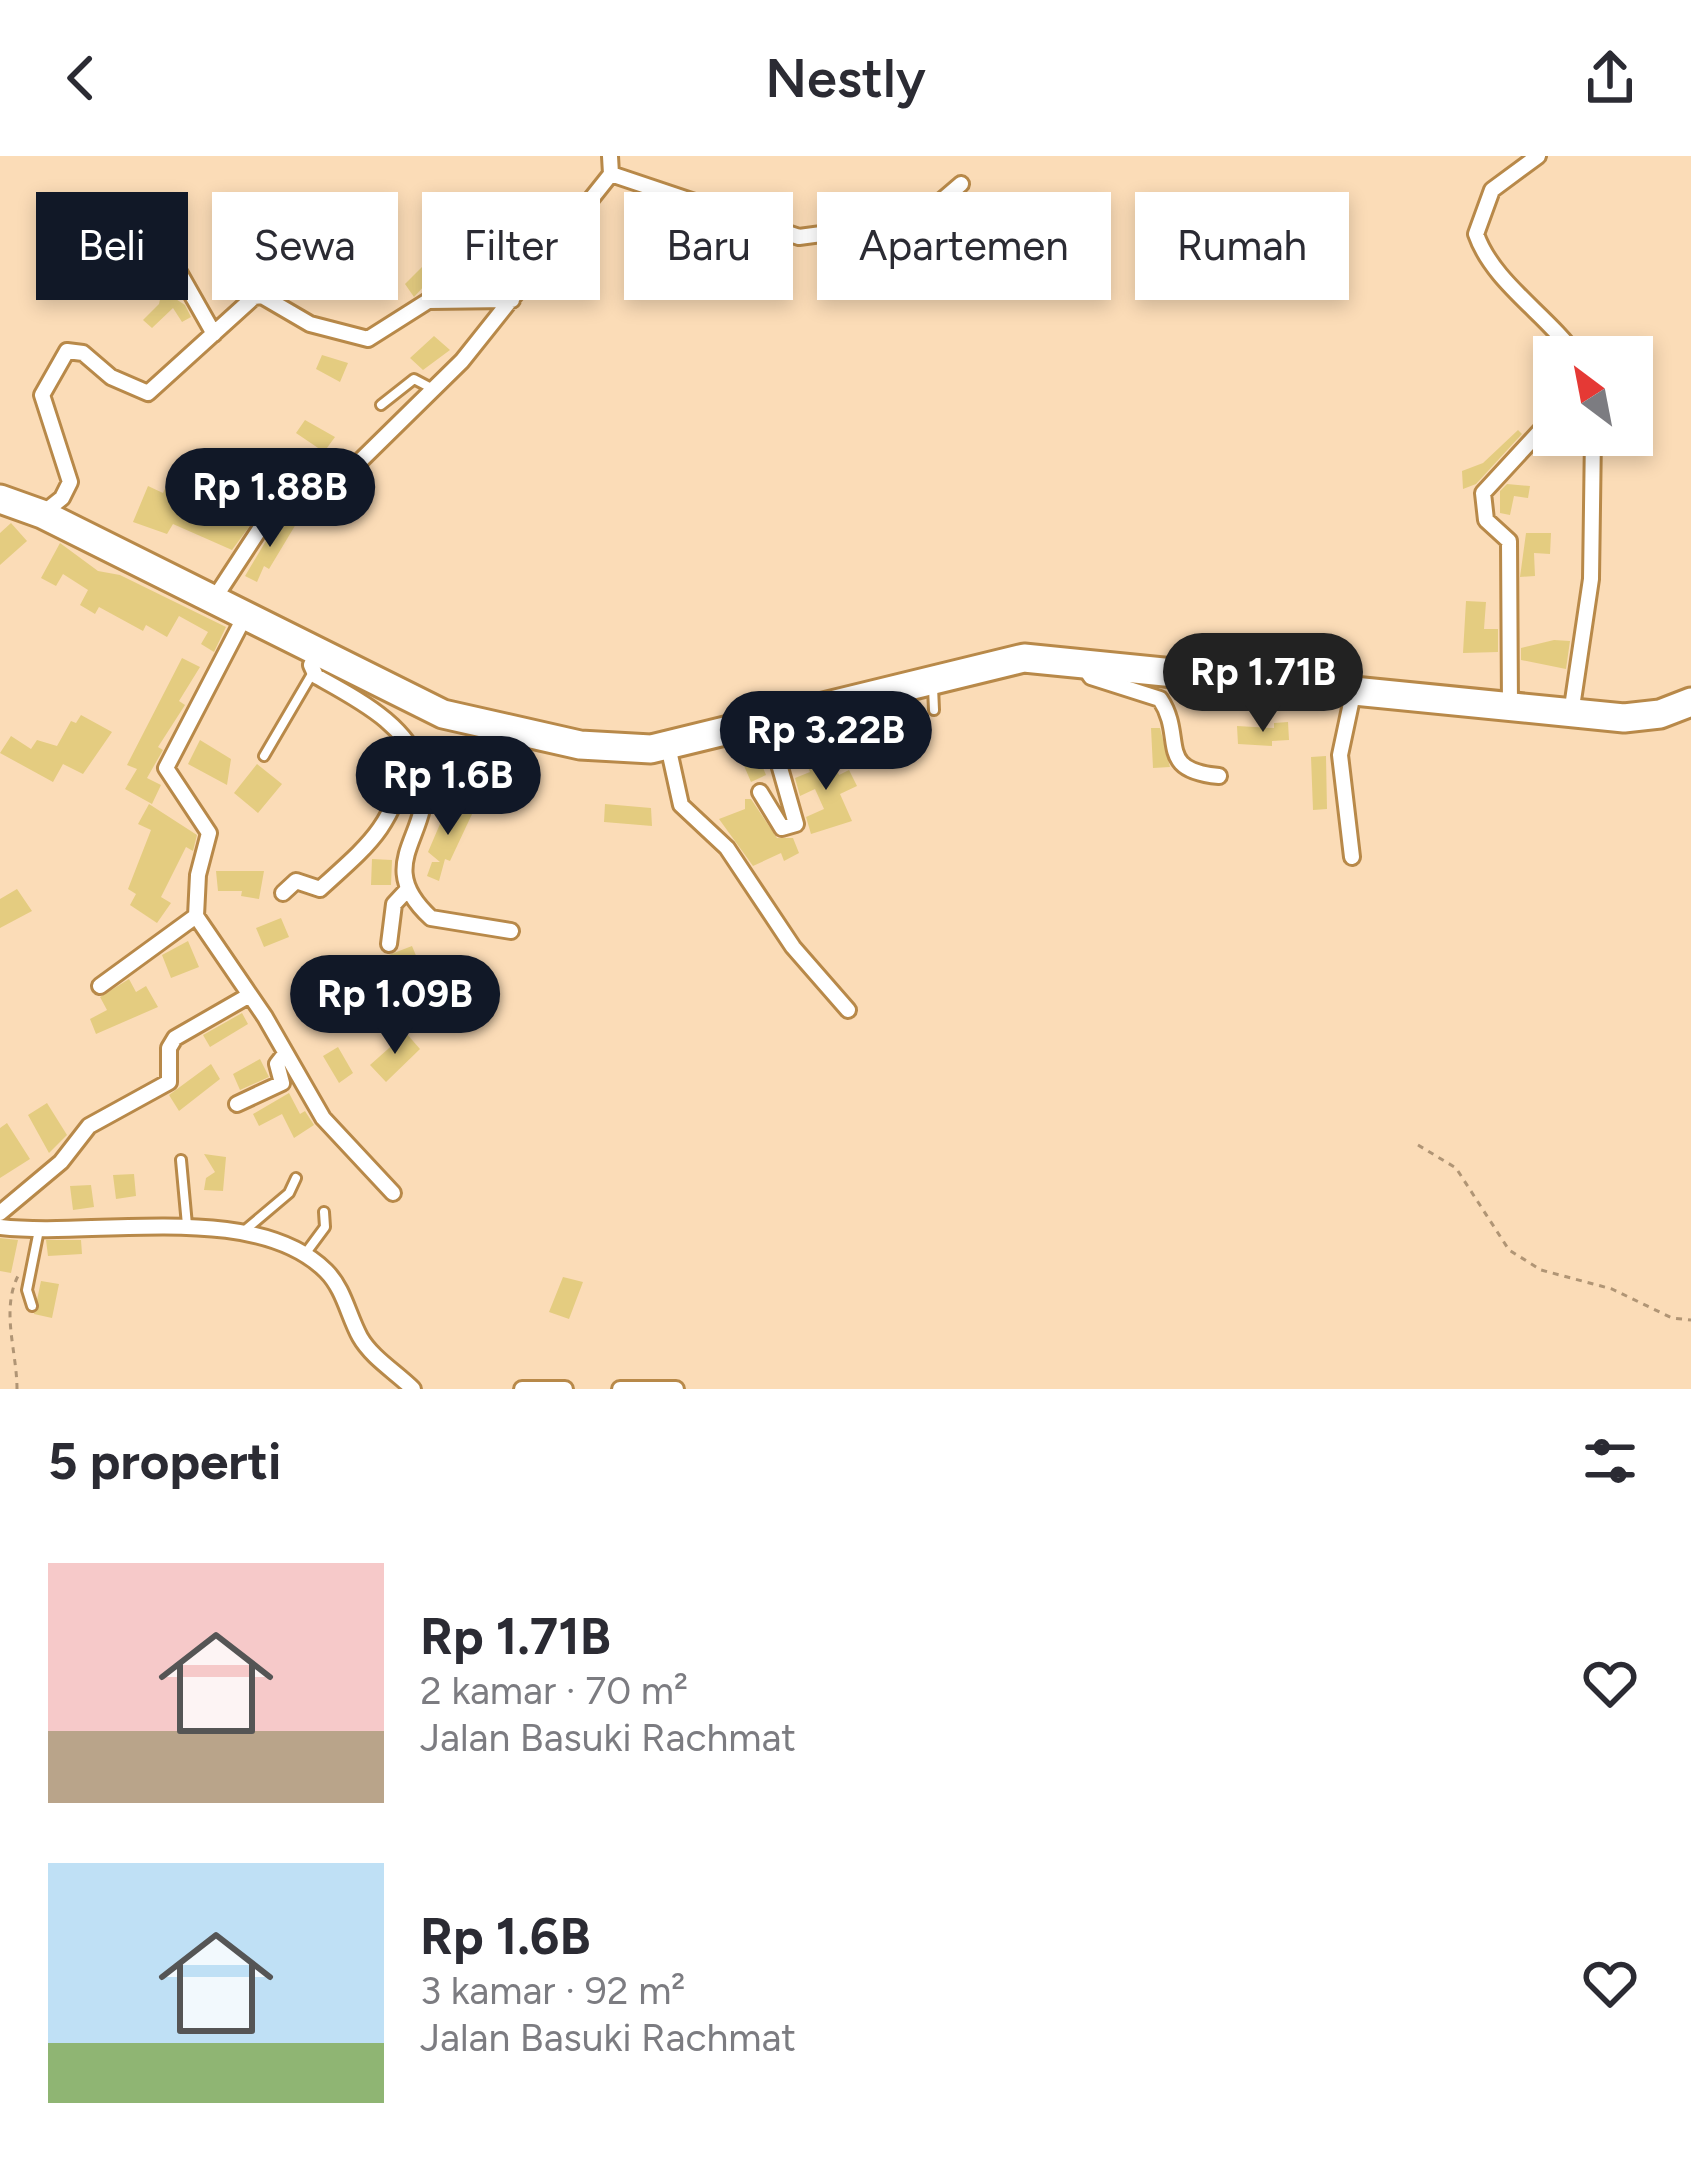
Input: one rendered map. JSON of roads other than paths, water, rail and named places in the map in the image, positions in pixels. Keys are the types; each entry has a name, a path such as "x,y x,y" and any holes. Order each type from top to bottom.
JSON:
{"highway":[{"path":"0,500 42,514 214,600 315,662 481,726 594,747 668,746 1024,658 1570,714 1645,717 1691,702"}],"street":[{"path":"597,192 611,174 610,156"},
{"path":"1538,156 1492,190 1476,234 1504,278 1562,336"},
{"path":"611,174 799,237 859,229 889,236 912,226 961,184"},
{"path":"188,288 214,334"},
{"path":"42,514 62,498 70,482 42,395 64,353 78,350 111,377 148,393 258,296 310,324 368,339 428,301 512,300"},
{"path":"214,600 260,527 290,503 352,468 435,390 512,300"},
{"path":"1510,707 1510,541 1484,517 1484,493 1533,439"},
{"path":"1570,714 1591,579 1593,456"},
{"path":"245,616 166,766 209,833 198,875 196,916 323,1118 393,1192"},
{"path":"315,662 389,723 413,752 424,794 404,860 407,890 430,918 511,932"},
{"path":"1083,664 1091,677 1160,699 1180,765 1191,773 1219,776"},
{"path":"1352,856 1340,755 1354,689"},
{"path":"760,792 780,826 796,824 767,722"},
{"path":"668,746 681,805 727,848 793,947 848,1010"},
{"path":"283,892 296,880 320,889 378,839 413,752"},
{"path":"389,944 394,904 407,890"},
{"path":"100,986 196,916"},
{"path":"0,1214 61,1162 89,1126 169,1082 169,1048 175,1038 248,996"},
{"path":"237,1104 282,1083 277,1064 284,1054"},
{"path":"0,1227 244,1231 304,1255 331,1276 369,1350 413,1389"},
{"path":"522,1389 565,1389"},
{"path":"620,1389 676,1389"}],"lane":[{"path":"381,405 414,379 435,390"},
{"path":"258,478 290,503"},
{"path":"264,756 315,662"},
{"path":"928,681 936,692 934,710"},
{"path":"181,1160 187,1227"},
{"path":"244,1231 289,1192 296,1178"},
{"path":"304,1255 327,1222 324,1212"},
{"path":"32,1306 27,1290 39,1230"}]}
